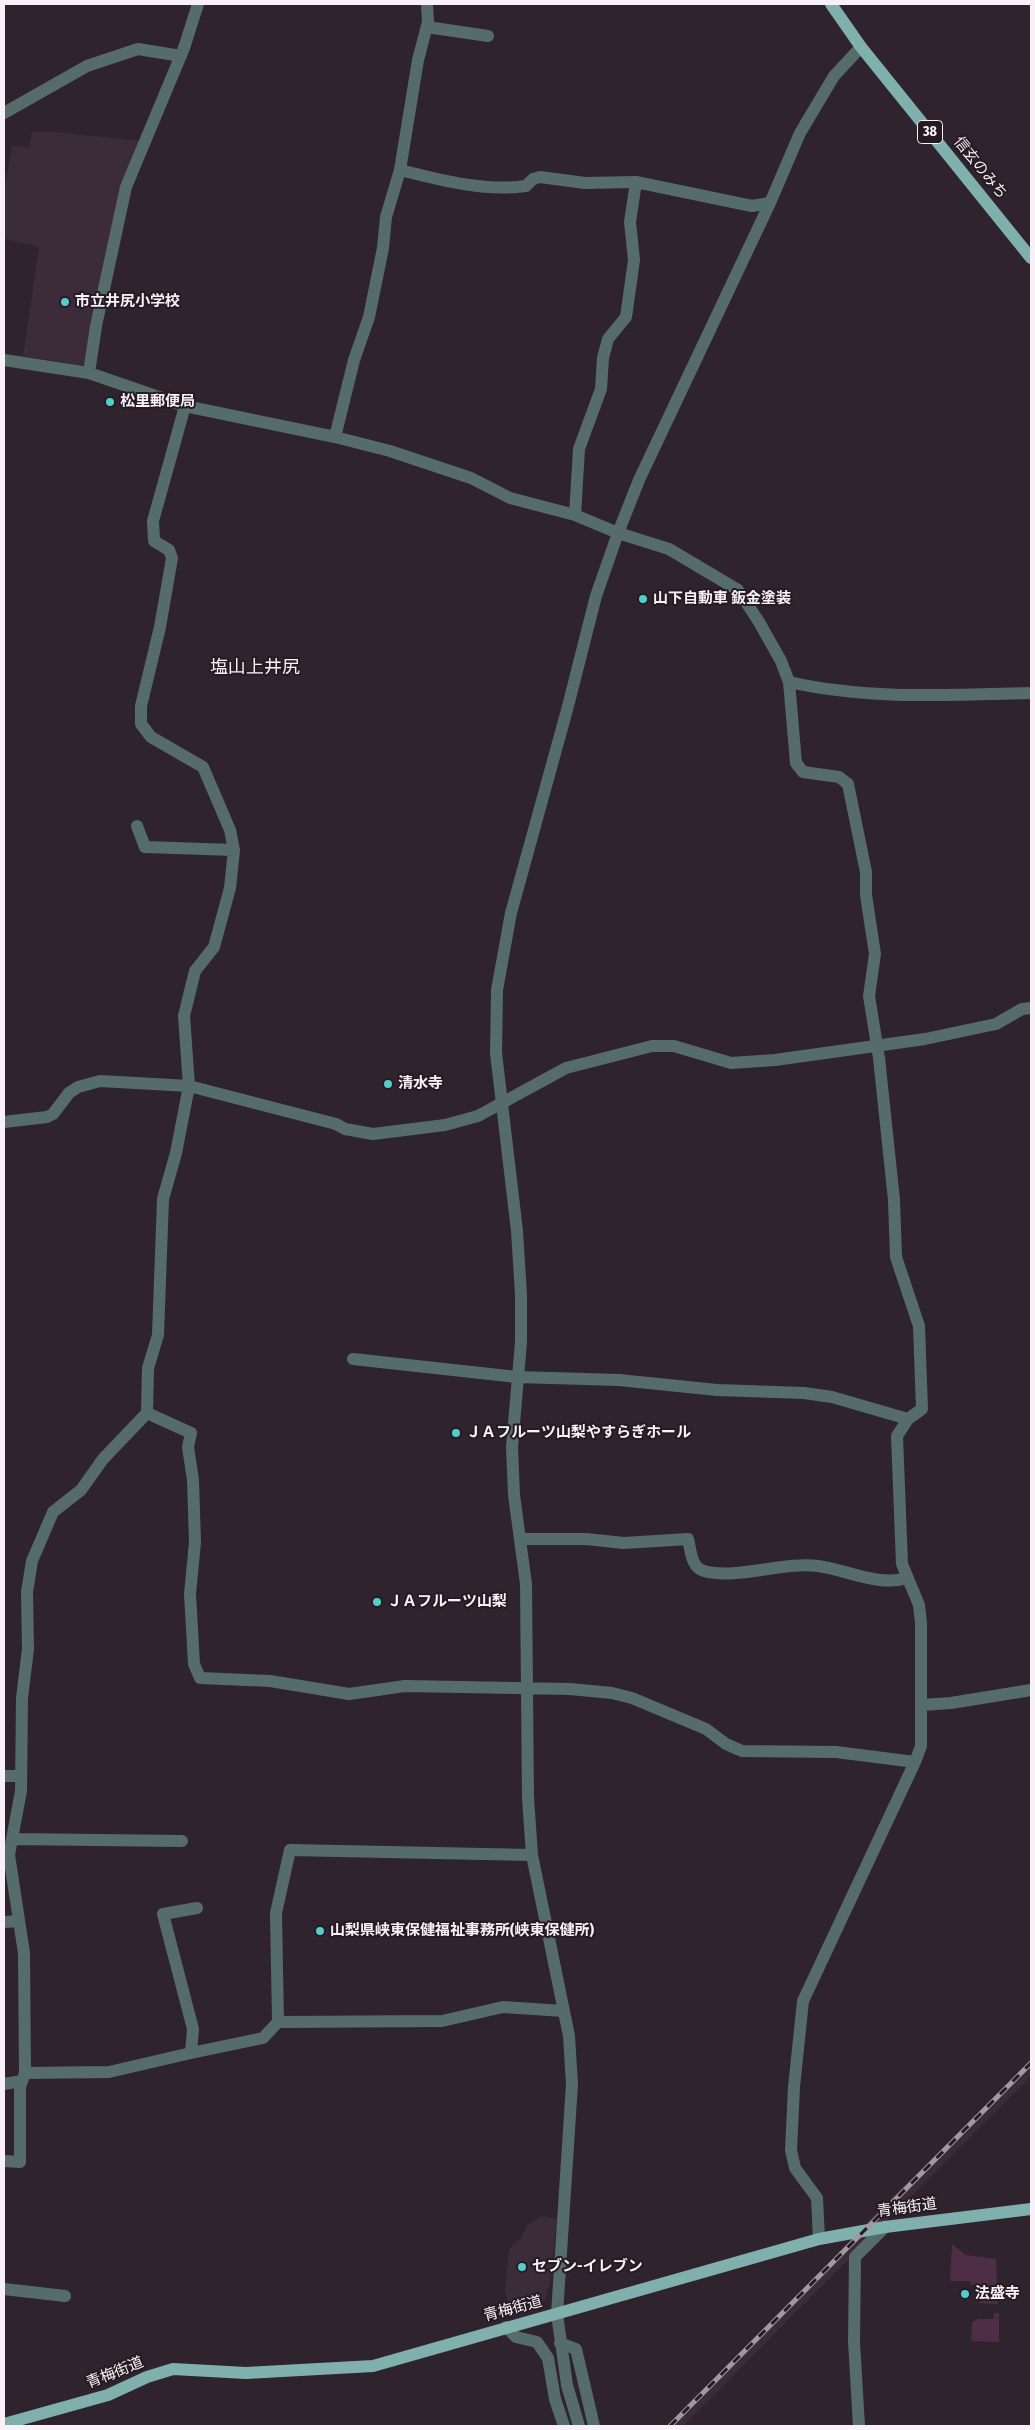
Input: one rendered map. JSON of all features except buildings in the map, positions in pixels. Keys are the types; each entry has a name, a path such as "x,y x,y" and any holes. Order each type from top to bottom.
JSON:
{"main road":[{"name":"信玄のみち","path":"831,4 861,47 1031,258"},
{"name":"青梅街道","path":"4,2424 108,2395 146,2377 173,2369 246,2373 373,2366 819,2239 885,2227 1031,2209"}],"street":[{"path":"89,373 96,326 126,187 180,56 198,4"},
{"path":"335,437 354,360 368,317 382,248 386,217 400,170 418,60 427,27 427,4"},
{"path":"427,27 488,36"},
{"path":"579,2426 567,2386 557,2314 572,2084 569,2036 532,1855 528,1798 526,1584 514,1495 512,1447 521,1333 517,1231 495,1037 497,1000 511,913 567,710 596,596 618,533 639,480 770,203 800,133 834,76 861,47"},
{"path":"4,113 87,66 138,49 180,56"},
{"path":"400,170 469,184 512,188 526,186 533,179 540,177 585,183 636,182 752,206 770,203"},
{"path":"575,515 580,444 601,389 603,358 608,339 626,317 634,260 630,222 636,182"},
{"path":"4,360 89,373 185,406 335,437 390,451 471,478 510,498 575,515 618,533 670,549 738,590 760,622 781,661 789,682 796,763 803,772 839,777 848,784 866,872 866,895 875,954 869,996 877,1047 894,1200 896,1257 920,1334 922,1409 908,1419 897,1436 902,1564 919,1605 922,1705 921,1746 915,1762 803,2001 793,2094 791,2150 795,2168 817,2198 819,2239"},
{"path":"4,2161 20,2162 20,2087 24,2077 24,1952 9,1855 21,1791 22,1698 28,1649 27,1592 32,1561 53,1512 81,1490 103,1459 147,1414 148,1368 158,1335 163,1199 176,1153 189,1086 184,1016 195,971 214,947 230,888 234,850 230,830 204,767 151,737 141,724 140,715 160,627 172,558 169,550 154,540 152,521 185,406"},
{"path":"789,682 831,689 906,697 1031,693"},
{"path":"136,826 145,847 234,850"},
{"path":"4,1122 47,1118 53,1114 70,1093 88,1083 100,1081 189,1086 336,1124 345,1129 373,1134 445,1125 478,1116 566,1068 652,1046 674,1046 731,1062 747,1063 877,1047 996,1024 1022,1009 1031,1008"},
{"path":"353,1359 518,1377 619,1380 717,1390 804,1393 832,1397 908,1419"},
{"path":"147,1414 191,1433 188,1447 193,1480 195,1542 190,1594 194,1664 200,1678 270,1681 349,1694 405,1686 570,1689 632,1698 706,1729 726,1744 742,1751 836,1752 915,1762"},
{"path":"521,1539 586,1539 624,1543 688,1539 695,1565 703,1571 727,1572 817,1566 874,1580 899,1581 908,1578"},
{"path":"922,1705 951,1703 1031,1690"},
{"path":"4,1776 20,1776"},
{"path":"12,1839 182,1841"},
{"path":"4,2084 24,2077 109,2072 263,2038 278,2022 276,1913 290,1850 532,1855"},
{"path":"191,2053 193,2029 162,1914 197,1908"},
{"path":"4,1922 19,1921"},
{"path":"278,2022 442,2022 503,2007 564,2011"},
{"path":"859,2426 854,2342 855,2257 885,2227"},
{"path":"4,2290 65,2296"},
{"path":"506,2328 516,2336 537,2342 548,2358 555,2399 564,2426"},
{"path":"560,2343 576,2349 594,2426"}],"shaded area":[{"name":"市立井尻小学校","path":"32,132 56,132 140,141 86,366 23,356 39,247 4,239 4,192 12,146 29,148"},
{"path":"1031,2061 1031,2076 683,2426 671,2426 771,2325 865,2224"},
{"name":"セブン-イレブン","path":"541,2216 557,2218 550,2283 545,2299 533,2311 511,2317 505,2290 509,2249 521,2238 527,2225"},
{"path":"952,2244 966,2255 996,2259 998,2304 979,2303 979,2285 971,2285 970,2281 950,2281"},
{"path":"994,2313 999,2313 999,2342 971,2341 972,2322 978,2319 994,2319"}],"railway":[{"path":"670,2426 1031,2063"}],"place":[{"name":"市立井尻小学校","path":"65,302"},
{"name":"松里郵便局","path":"110,402"},
{"name":"山下自動車 鈑金塗装","path":"643,599"},
{"name":"清水寺","path":"388,1084"},
{"name":"ＪＡフルーツ山梨やすらぎホール","path":"456,1433"},
{"name":"ＪＡフルーツ山梨","path":"377,1602"},
{"name":"山梨県峡東保健福祉事務所(峡東保健所)","path":"320,1931"},
{"name":"セブン-イレブン","path":"522,2267"},
{"name":"法盛寺","path":"965,2294"}],"district":[{"name":"塩山上井尻","path":"255,668"}]}
